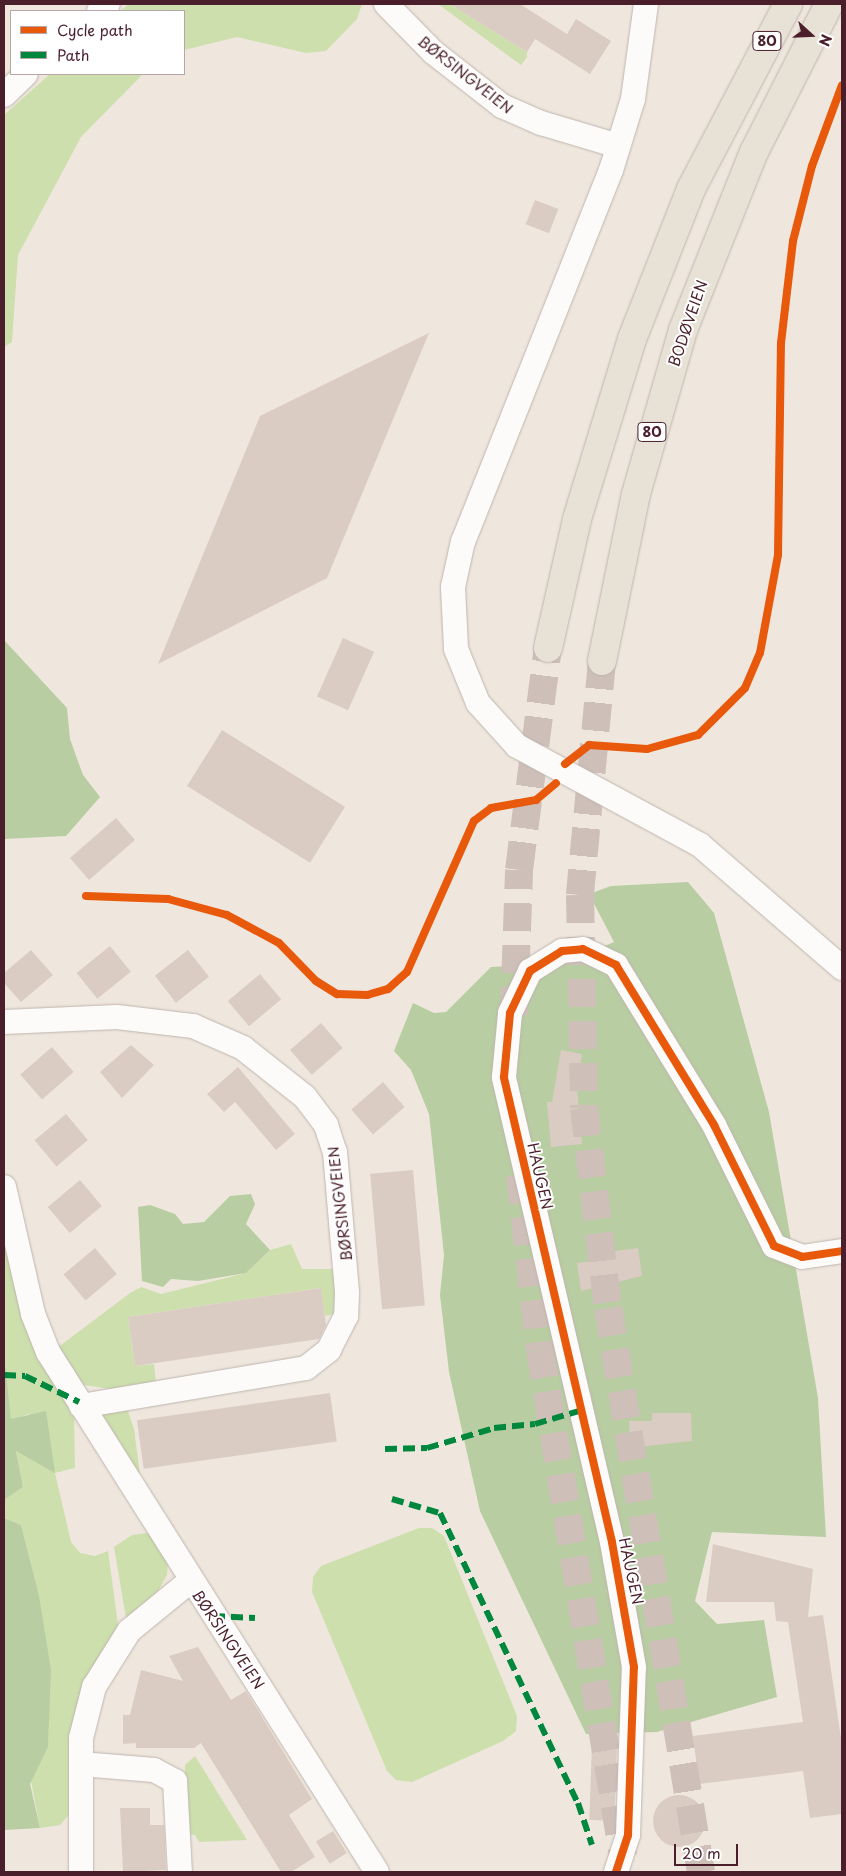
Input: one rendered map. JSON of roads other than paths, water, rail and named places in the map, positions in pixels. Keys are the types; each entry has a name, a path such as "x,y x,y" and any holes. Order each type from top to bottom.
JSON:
{"highway":[{"name":"80","path":"746,78 773,4"},
{"name":"80","path":"548,648 577,519 632,339 691,189 746,78 788,4"},
{"name":"BODØVEIEN","path":"602,661 636,494 683,330 754,152 829,4"}],"street":[{"name":"BØRSINGVEIEN","path":"386,4 433,52 502,106 541,124 618,146"},
{"path":"646,4 633,99 592,222 462,541 453,587 456,649 478,702 517,746 700,845 842,968"},
{"path":"4,95 25,75"},
{"name":"HAUGEN","path":"616,1872 628,1835 634,1667 612,1542 504,1077 510,1013 530,971 562,951 583,949 616,965 714,1125 774,1246 802,1257 842,1251"},
{"name":"BØRSINGVEIEN","path":"4,1022 117,1017 193,1026 243,1048 299,1091 326,1125 335,1152 347,1293 346,1316 329,1350 306,1368 82,1406"},
{"name":"BØRSINGVEIEN","path":"4,1187 33,1314 48,1352 190,1581 377,1872"},
{"path":"81,1872 81,1764 84,1713 109,1657 129,1631 190,1581"},
{"path":"81,1764 154,1770 175,1781 180,1872"}],"tunnel":[{"path":"514,1015 519,870 548,648"},
{"path":"602,661 580,895 584,1108 608,1308 701,1872"},
{"path":"520,1175 540,1350 623,1856"}]}
